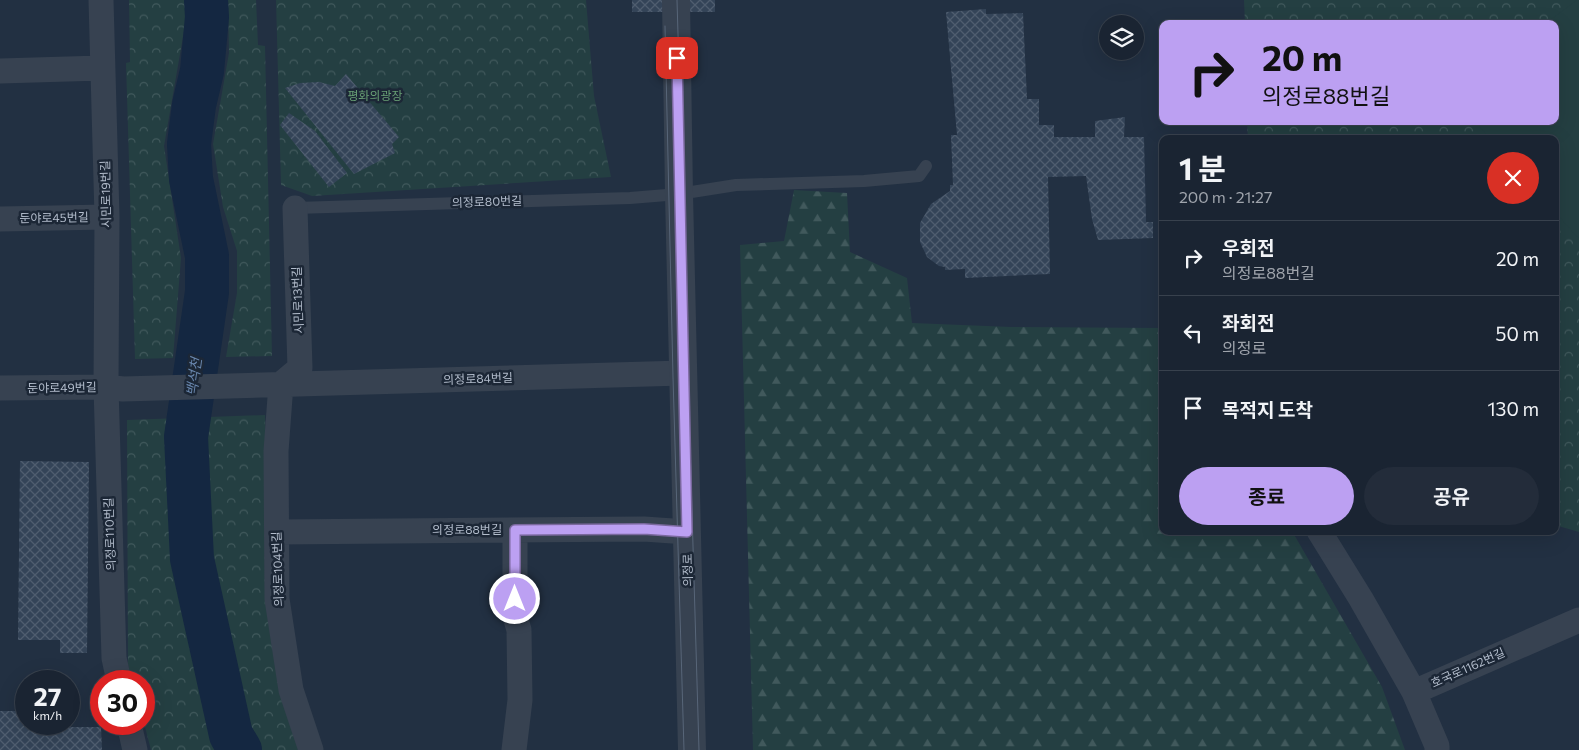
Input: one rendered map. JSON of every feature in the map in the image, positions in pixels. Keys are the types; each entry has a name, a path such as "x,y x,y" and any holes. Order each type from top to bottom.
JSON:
{"street":[{"name":"시민로19번길","path":"101,0 107,217 115,388"},
{"name":"의정로","path":"676,0 692,750"},
{"path":"0,71 102,68"},
{"name":"시민로13번길","path":"277,385 300,368 295,208"},
{"name":"둔야로45번길","path":"0,219 107,217"},
{"name":"의정로84번길","path":"115,388 683,374"},
{"name":"의정로104번길","path":"277,385 277,599 291,690 311,750"},
{"name":"둔야로49번길","path":"0,388 115,388"},
{"name":"의정로110번길","path":"115,388 114,658 117,670"},
{"name":"의정로88번길","path":"277,532 644,529 687,532"},
{"path":"514,750 520,700 519,630 515,616 515,530"},
{"path":"1321,535 1361,599 1414,692 1436,750"},
{"name":"호국로1162번길","path":"1414,692 1579,620"},
{"path":"132,735 135,750"}],"lane":[{"name":"의정로80번길","path":"295,208 630,198 679,194 736,186 864,181 919,176 926,166"}],"green space":[{"path":"129,0 188,0 164,146 181,258 173,358 135,359 126,63 130,62"},
{"path":"228,0 256,0 258,45 265,46 272,356 226,357 237,293 237,251 223,207 213,144 229,53"},
{"name":"평화의광장","path":"276,0 586,0 594,96 611,177 312,196 281,185"},
{"path":"1244,0 1579,0 1579,532 1559,526 1559,135 1248,135 1247,125 1559,125 1559,20 1245,20"},
{"path":"1579,0 1579,239 1559,216 1559,135 1487,135 1478,125 1559,125 1559,20 1550,20"},
{"path":"794,190 847,193 850,252 907,278 912,323 1011,327 1159,328 1159,535 1294,535 1382,687 1405,750 753,750 740,245 784,241"},
{"path":"265,415 275,661 298,750 151,750 147,735 155,735 155,670 129,670 128,664 127,420"}],"building":[{"path":"632,0 715,0 715,12 632,12"},
{"path":"986,9 986,14 1023,13 1027,99 1039,99 1039,125 1054,125 1054,137 1095,137 1095,121 1125,117 1124,137 1144,137 1146,222 1153,222 1153,238 1098,240 1092,219 1086,176 1048,177 1050,274 965,278 965,269 945,270 945,267 939,266 927,257 920,242 920,223 931,204 950,191 950,185 953,185 951,135 957,135 946,12"},
{"path":"346,74 399,137 392,144 395,153 354,174 285,88 300,83 319,82 335,86"},
{"path":"289,113 315,131 347,173 329,187 280,125"},
{"path":"20,461 89,462 87,653 60,653 60,640 18,640"},
{"path":"0,711 15,711 15,735 80,735 80,727 90,727 90,735 101,735 102,750 0,750"}],"waterway":[{"name":"백석천","path":"206,0 207,17 202,71 194,105 189,144 191,179 207,256 207,292 186,437 192,559 231,735 240,750"}],"tram line":[{"path":"677,0 699,750"},
{"path":"665,26 684,750"}],"route":[{"path":"515,599 515,530 644,529 687,532 677,58"}]}
